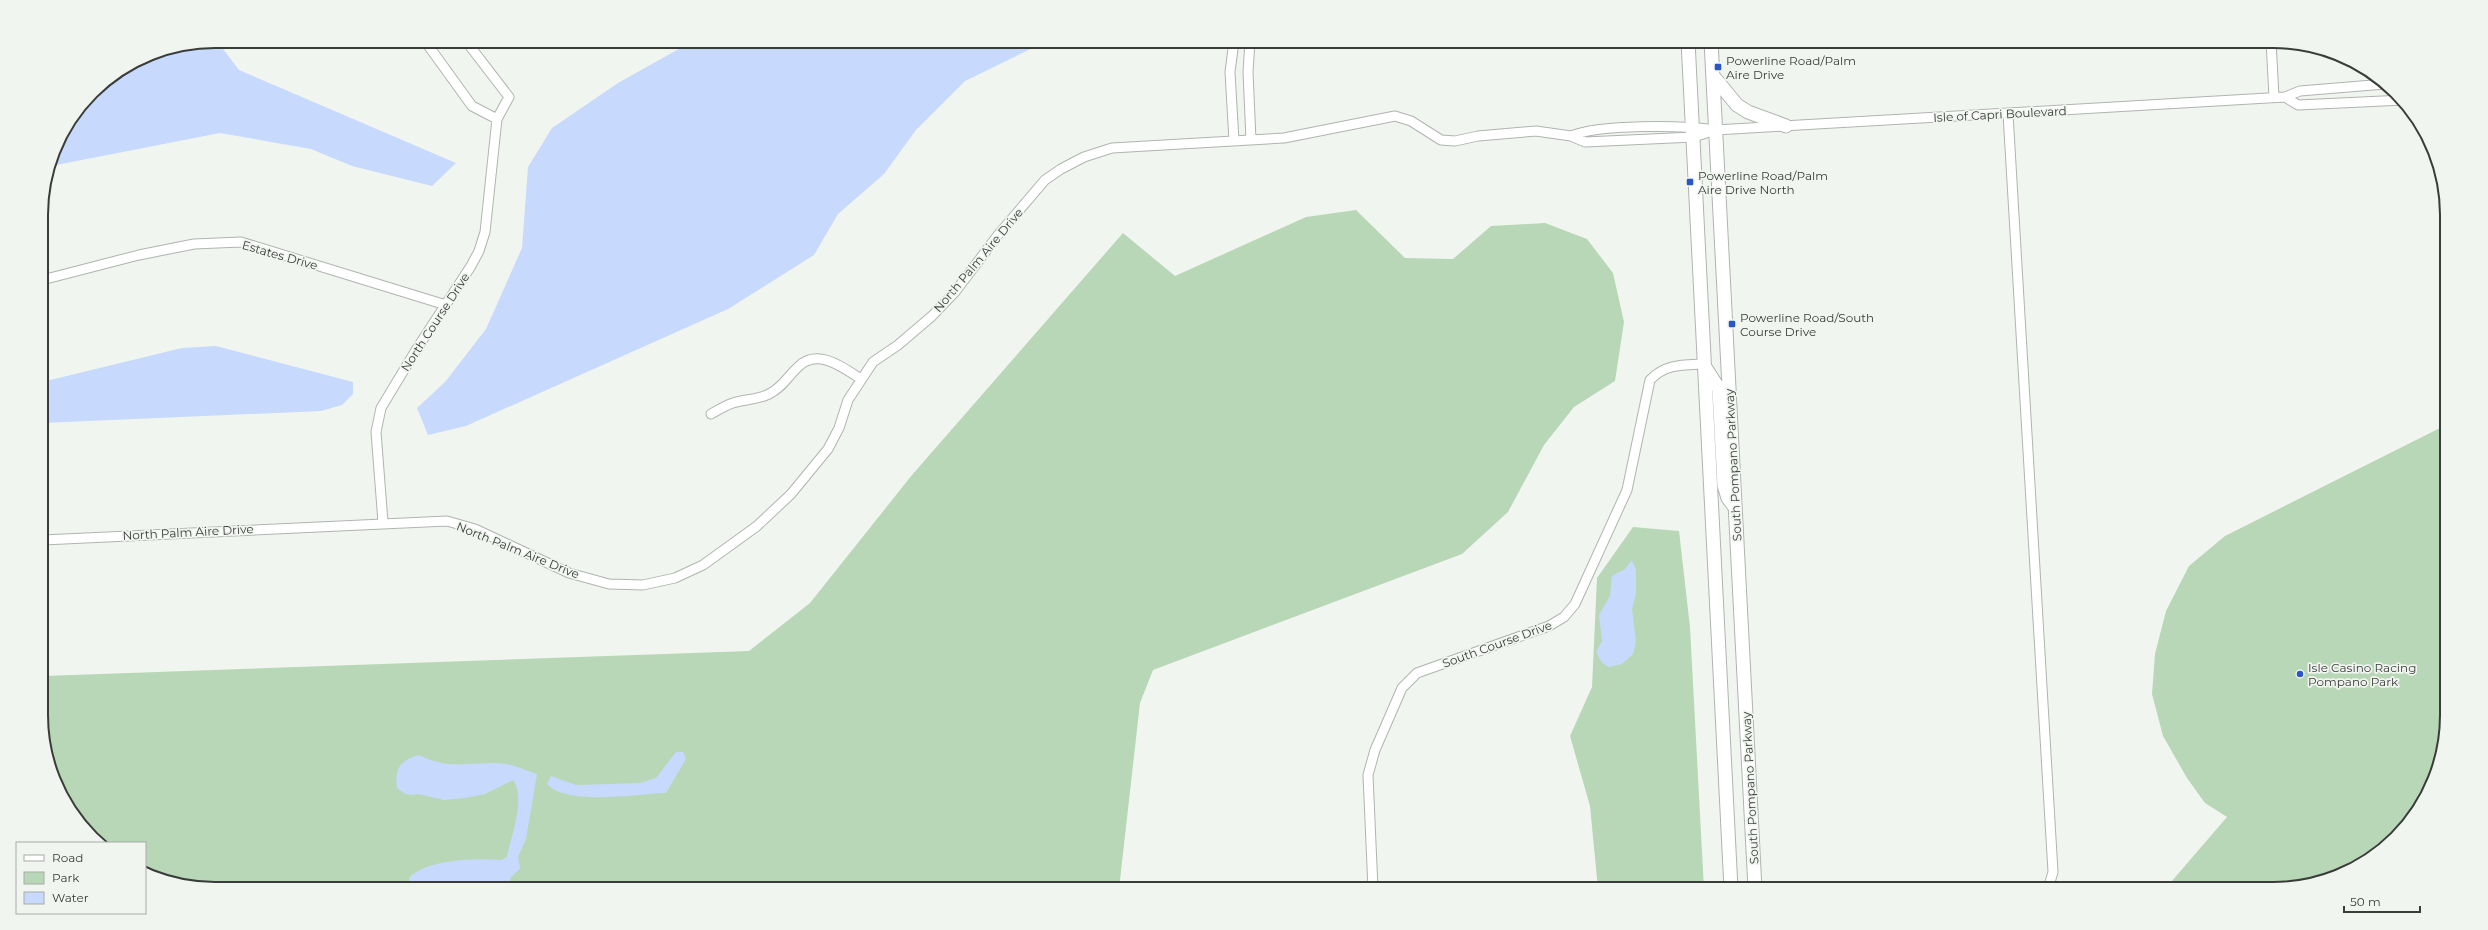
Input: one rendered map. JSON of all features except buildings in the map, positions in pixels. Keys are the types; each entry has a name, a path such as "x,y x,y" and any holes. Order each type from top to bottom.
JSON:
{"main road":[{"name":"South Pompano Parkway","path":"1688,48 1694,132 1703,364 1731,882"},
{"name":"South Pompano Parkway","path":"1711,48 1755,882"},
{"path":"1713,76 1736,105 1748,112 1786,126"},
{"path":"1703,364 1719,389 1724,485 1728,498 1736,509"}],"street":[{"path":"430,48 472,106 497,119"},
{"name":"North Course Drive","path":"383,522 376,432 381,408 472,266 485,232 497,119 509,97 471,48"},
{"path":"1233,48 1230,72 1234,141"},
{"path":"1250,48 1248,72 1251,140"},
{"path":"2271,48 2274,97"},
{"name":"Isle of Capri Boulevard","path":"1715,130 2285,97 2300,91 2378,85"},
{"name":"Isle of Capri Boulevard","path":"2285,97 2298,105 2394,100"},
{"path":"2008,114 2053,872 2050,882"},
{"name":"North Palm Aire Drive","path":"48,540 383,522 447,521 475,529 569,573 609,584 643,585 675,578 703,565 758,526 791,494 828,449 839,428 848,400 873,362 898,345 946,301 998,235 1045,180 1061,169 1084,157 1112,148 1284,138 1394,116 1410,121 1441,140 1455,141 1478,136 1536,131 1571,136 1585,142 1715,130"},
{"name":"Estates Drive","path":"48,278 139,255 194,244 242,242 446,305"},
{"path":"712,414 731,403 756,399 770,394 784,384 800,364 814,359 834,361 861,379"},
{"name":"South Course Drive","path":"1373,882 1368,775 1375,750 1402,688 1416,673 1549,626 1564,617 1575,604 1628,490 1650,380 1658,371 1673,366 1703,364"}],"green space":[{"path":"1356,210 1405,258 1453,259 1491,226 1545,223 1587,239 1613,273 1624,322 1615,381 1574,407 1544,445 1508,512 1462,554 1153,670 1140,703 1120,882 204,882 182,879 146,867 146,842 106,842 82,817 65,789 57,769 49,737 48,676 749,651 810,603 912,475 1123,233 1175,276 1306,217"},
{"name":"Isle Casino Racing Pompano Park","path":"2440,428 2440,726 2437,748 2431,769 2418,799 2406,817 2383,841 2357,860 2347,865 2306,879 2284,882 2171,882 2227,817 2205,803 2187,778 2163,736 2152,694 2155,654 2166,611 2189,566 2225,536"},
{"path":"1633,527 1679,531 1690,627 1704,882 1597,882 1590,806 1570,736 1592,687 1597,578"}],"water":[{"path":"204,48 222,48 239,70 456,163 432,186 352,166 311,149 220,133 56,165 70,131 82,113 113,82 131,70 161,57 182,51"},
{"path":"680,48 1033,48 965,81 916,130 884,174 838,214 814,255 728,309 466,426 428,435 417,408 445,382 486,329 522,248 528,167 552,128 618,83"},
{"path":"216,346 353,382 353,394 342,405 321,411 48,423 48,381 182,348"},
{"path":"1632,560 1636,570 1636,594 1632,609 1636,642 1633,654 1622,664 1609,667 1602,663 1596,652 1602,641 1599,615 1610,596 1612,576 1625,569"},
{"path":"676,752 683,752 686,759 666,793 586,797 570,795 557,791 547,784 551,776 576,785 640,783 656,778"},
{"path":"419,755 442,763 452,764 507,764 537,774 526,839 518,857 520,869 511,877 510,882 410,882 409,878 417,872 439,863 479,859 501,860 507,857 518,807 517,788 513,780 485,794 465,798 444,800 418,794 405,794 397,788 396,781 398,770 403,762"}],"place":[{"name":"Powerline Road/Palm Aire Drive","path":"1718,67"},
{"name":"Powerline Road/Palm Aire Drive North","path":"1690,182"},
{"name":"Powerline Road/South Course Drive","path":"1732,324"},
{"name":"Isle Casino Racing Pompano Park","path":"2300,674"}]}
